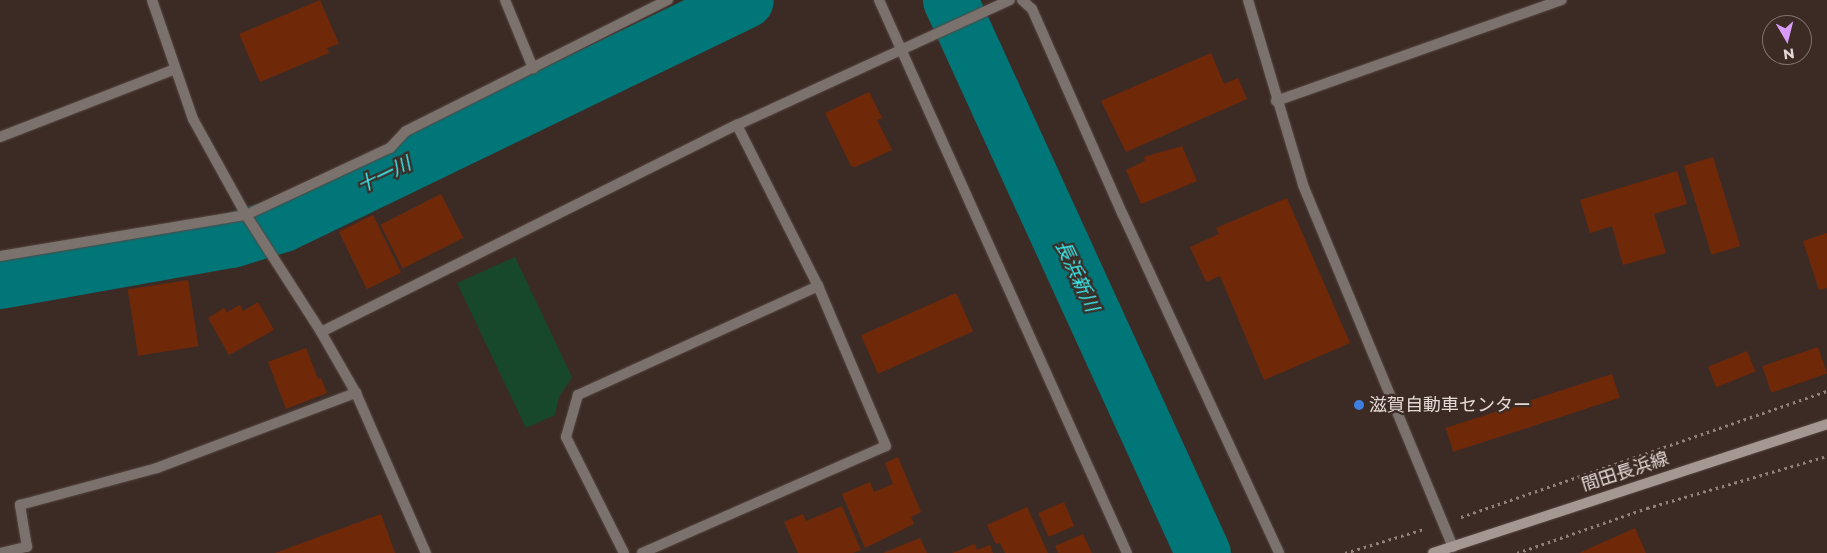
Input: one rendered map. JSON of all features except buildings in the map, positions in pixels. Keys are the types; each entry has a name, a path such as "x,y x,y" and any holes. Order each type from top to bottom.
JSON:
{"main road":[{"name":"間田長浜線","path":"1433,553 1827,424"}],"street":[{"path":"152,0 174,69 193,119 249,218 321,332 356,393 426,553"},
{"path":"505,0 533,68"},
{"path":"879,0 1126,553"},
{"path":"1022,0 1032,9 1123,215 1279,553"},
{"path":"1248,0 1276,101 1303,185 1453,547"},
{"path":"1276,101 1562,0"},
{"path":"321,332 738,125 1007,1"},
{"path":"0,256 249,218 390,148 406,131 661,2"},
{"path":"0,137 174,69"},
{"path":"642,553 886,446 818,286 738,125"},
{"path":"624,553 566,437 578,395 818,286"},
{"path":"0,553 27,547 20,505 157,468 356,393"}],"path":[{"path":"1345,553 1443,523 1827,392"},
{"path":"1517,553 1647,508 1827,456"}],"green space":[{"path":"515,257 572,377 559,397 555,415 526,428 457,283"}],"waterway":[{"name":"十一川","path":"0,281 231,240 283,224 746,0"},
{"name":"長浜新川","path":"950,0 1203,553"}],"place":[{"name":"滋賀自動車センター","path":"1359,405"}]}
